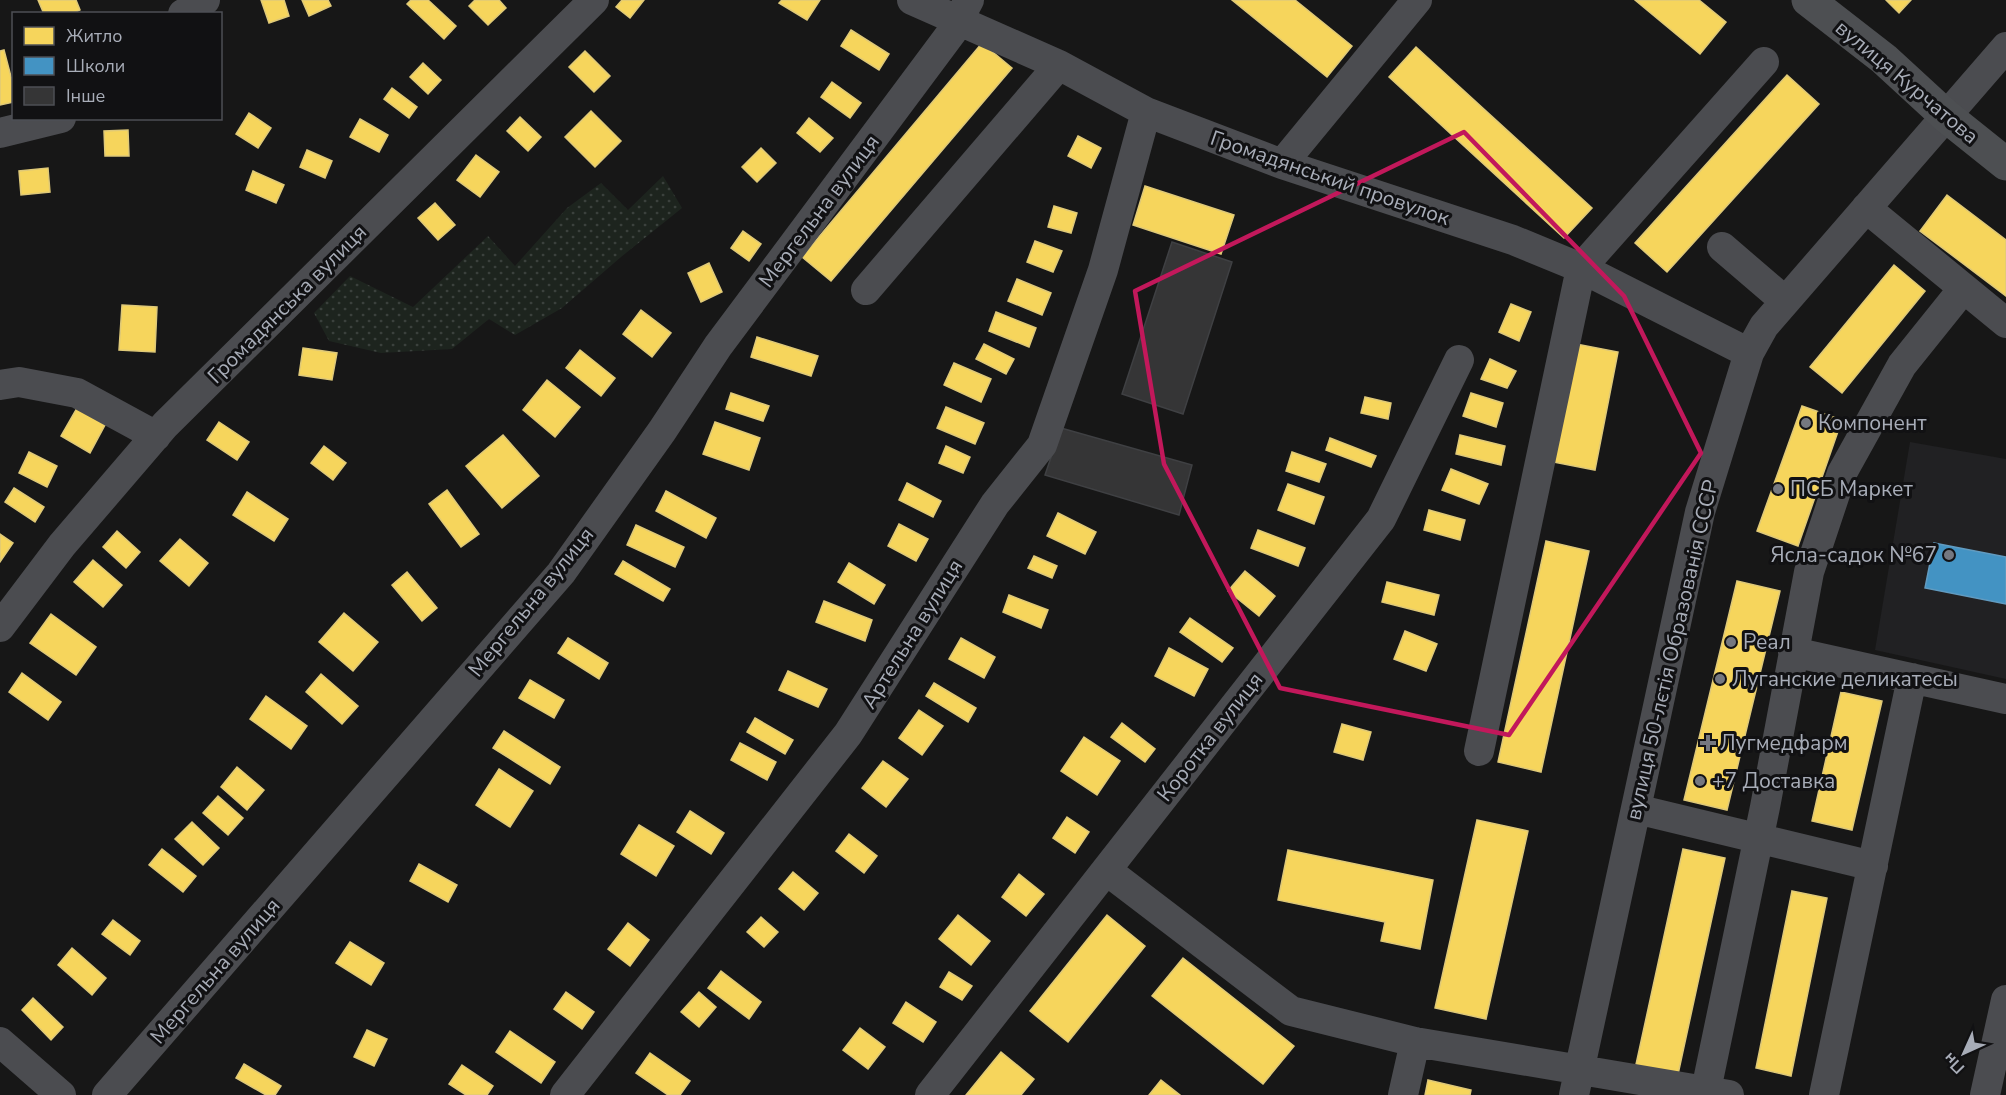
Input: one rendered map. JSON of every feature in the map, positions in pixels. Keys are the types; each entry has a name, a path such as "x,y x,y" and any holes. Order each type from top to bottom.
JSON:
{"main road":[{"name":"вулиця Курчатова","path":"1814,2 1884,59 1946,116 2006,165"}],"street":[{"path":"186,12 205,0"},
{"name":"Громадянська вулиця","path":"0,627 62,545 156,436 594,0"},
{"name":"Громадянський провулок","path":"912,0 964,10 1146,112 1282,164 1513,240 1581,268 1749,353"},
{"path":"1282,164 1408,3"},
{"name":"Мергельна вулиця","path":"107,1095 561,573 718,346 952,32 964,10"},
{"name":"вулиця 50-лєтія Образованія СССР","path":"1577,1082 1700,512 1749,353 1764,326 2006,47"},
{"path":"1479,751 1581,268 1764,62"},
{"path":"866,290 1059,64"},
{"name":"Артельна вулиця","path":"565,1095 848,735 995,504 1042,445 1103,270 1146,112"},
{"path":"0,133 53,120"},
{"path":"1866,208 2006,323"},
{"path":"1722,247 1785,301"},
{"path":"1106,870 1291,1011 1577,1082 1713,1094 1758,838 1809,572 1842,474 1902,365 1963,289"},
{"name":"Коротка вулиця","path":"930,1095 1381,519 1459,360"},
{"path":"0,385 19,382 77,393 156,436"},
{"path":"1793,652 2006,699"},
{"path":"1824,1095 1912,678"},
{"path":"1636,809 1873,866"},
{"path":"1985,1095 2006,1000"},
{"path":"0,1042 61,1095"},
{"path":"1403,1095 1415,1042"}],"highlighted area":[{"path":"1464,132 1624,296 1701,453 1509,735 1280,688 1164,464 1135,291"}],"shaded area":[{"path":"663,176 682,208 562,308 515,335 489,319 452,349 381,353 329,341 314,313 350,276 413,307 488,236 515,266 567,208 601,183 628,210"},
{"name":"Ясла-садок №67","path":"1910,442 2006,459 2006,679 1875,650"}],"building: Житло":[{"path":"38,0 76,0 80,10 76,12 43,12"},
{"path":"261,0 284,0 289,16 269,23"},
{"path":"302,0 328,0 331,6 309,16"},
{"path":"411,0 428,0 456,26 444,39 407,4"},
{"path":"475,0 499,0 506,8 488,25 469,6"},
{"path":"622,0 644,0 630,18 616,7"},
{"path":"782,0 820,0 807,20 779,3"},
{"path":"1232,0 1295,0 1352,46 1327,77"},
{"path":"1635,0 1699,0 1726,22 1700,54"},
{"path":"1886,0 1911,0 1899,13"},
{"path":"851,30 889,54 879,70 841,46"},
{"path":"982,43 1012,68 831,281 802,257"},
{"path":"1416,47 1592,208 1564,238 1389,77"},
{"path":"4,50 12,80 12,102 0,105 0,51"},
{"path":"585,51 610,76 594,92 569,67"},
{"path":"423,63 441,80 428,94 410,77"},
{"path":"1787,75 1819,104 1667,272 1635,243"},
{"path":"832,82 861,103 850,118 821,97"},
{"path":"392,88 417,107 409,118 384,99"},
{"path":"591,111 621,141 595,167 565,137"},
{"path":"249,113 271,128 258,148 236,134"},
{"path":"520,117 541,137 528,151 507,131"},
{"path":"809,118 833,138 820,152 797,133"},
{"path":"360,119 388,135 379,152 350,137"},
{"path":"128,130 129,156 105,156 104,131"},
{"path":"1078,136 1101,148 1091,168 1068,156"},
{"path":"761,148 776,163 757,182 742,167"},
{"path":"307,150 332,161 325,178 300,167"},
{"path":"476,155 499,172 480,197 457,180"},
{"path":"48,168 50,192 21,195 19,171"},
{"path":"253,171 284,185 276,203 246,190"},
{"path":"1145,186 1234,215 1221,254 1133,225"},
{"path":"1947,195 2006,240 2006,296 1920,231"},
{"path":"435,203 455,225 438,240 418,218"},
{"path":"1054,206 1077,213 1071,233 1048,227"},
{"path":"743,231 761,244 749,261 731,248"},
{"path":"1035,241 1062,251 1053,272 1027,262"},
{"path":"709,263 722,292 701,302 688,273"},
{"path":"1894,265 1925,291 1842,393 1810,367"},
{"path":"1017,279 1051,293 1042,315 1008,301"},
{"path":"1511,304 1531,312 1519,341 1499,332"},
{"path":"122,305 157,307 155,352 119,350"},
{"path":"641,310 671,333 652,357 623,334"},
{"path":"996,312 1036,328 1029,347 989,331"},
{"path":"757,337 818,356 811,376 751,357"},
{"path":"1571,343 1618,352 1595,470 1548,461"},
{"path":"984,344 1014,359 1006,374 976,359"},
{"path":"303,348 337,353 332,380 299,375"},
{"path":"580,350 615,378 601,396 566,368"},
{"path":"1490,359 1516,371 1507,388 1481,379"},
{"path":"954,363 991,379 981,402 944,385"},
{"path":"547,380 580,407 555,437 523,410"},
{"path":"731,393 769,406 763,421 726,409"},
{"path":"1471,393 1503,403 1496,427 1463,416"},
{"path":"1365,397 1391,403 1388,419 1361,413"},
{"path":"1802,406 1842,420 1798,546 1757,531"},
{"path":"946,407 984,423 975,444 937,428"},
{"path":"77,408 105,425 90,453 61,436"},
{"path":"219,422 249,442 237,460 207,440"},
{"path":"715,422 760,438 749,470 703,454"},
{"path":"503,435 539,476 502,508 466,466"},
{"path":"1460,435 1505,446 1501,465 1456,454"},
{"path":"1330,438 1376,456 1371,467 1326,450"},
{"path":"324,446 346,463 333,480 311,463"},
{"path":"946,446 970,457 963,473 939,463"},
{"path":"29,452 57,466 47,487 19,473"},
{"path":"1292,452 1326,464 1319,482 1286,471"},
{"path":"1451,469 1488,484 1479,504 1442,490"},
{"path":"907,483 941,501 933,517 899,500"},
{"path":"1288,484 1324,497 1314,524 1278,510"},
{"path":"14,488 44,507 35,522 5,502"},
{"path":"447,490 479,534 461,547 429,504"},
{"path":"666,491 716,518 706,538 656,511"},
{"path":"247,492 288,519 274,541 233,515"},
{"path":"1429,510 1465,520 1460,540 1424,530"},
{"path":"1058,513 1096,532 1085,554 1047,536"},
{"path":"899,524 928,539 916,561 888,546"},
{"path":"636,525 684,547 675,567 627,545"},
{"path":"1258,530 1305,548 1298,566 1251,548"},
{"path":"117,531 140,552 126,568 103,547"},
{"path":"0,534 13,543 0,562"},
{"path":"180,539 208,563 189,586 160,561"},
{"path":"1546,541 1589,551 1541,772 1498,762"},
{"path":"1034,556 1057,566 1052,578 1028,568"},
{"path":"93,560 122,585 103,607 74,582"},
{"path":"623,561 670,589 663,601 615,574"},
{"path":"849,563 885,585 874,604 838,582"},
{"path":"1245,571 1275,596 1259,616 1228,591"},
{"path":"407,572 437,608 422,621 392,585"},
{"path":"1737,581 1780,591 1727,810 1684,800"},
{"path":"1387,582 1439,595 1434,615 1382,602"},
{"path":"1009,595 1048,610 1041,628 1003,612"},
{"path":"824,601 872,620 865,641 816,622"},
{"path":"344,613 378,642 353,671 319,642"},
{"path":"51,614 96,647 76,675 30,643"},
{"path":"1190,618 1233,648 1222,662 1180,632"},
{"path":"1405,631 1437,644 1426,671 1394,659"},
{"path":"568,638 608,663 599,679 558,653"},
{"path":"961,638 995,657 984,678 949,659"},
{"path":"1169,648 1208,669 1194,696 1155,676"},
{"path":"788,671 827,689 818,707 779,690"},
{"path":"22,673 61,702 48,720 9,692"},
{"path":"321,674 358,706 342,724 306,692"},
{"path":"530,680 564,700 554,718 519,698"},
{"path":"934,683 976,708 968,722 926,696"},
{"path":"1841,692 1882,701 1852,830 1812,821"},
{"path":"266,696 307,726 291,749 250,719"},
{"path":"919,710 943,726 922,755 899,738"},
{"path":"755,718 793,740 785,754 747,732"},
{"path":"1122,723 1155,749 1145,762 1111,737"},
{"path":"1342,724 1371,732 1363,760 1334,752"},
{"path":"504,731 560,767 550,784 493,748"},
{"path":"1084,737 1120,761 1097,795 1061,771"},
{"path":"740,743 776,762 767,780 731,760"},
{"path":"883,761 908,779 886,807 862,788"},
{"path":"237,767 264,790 247,810 221,787"},
{"path":"499,769 533,791 510,827 476,805"},
{"path":"218,796 243,818 228,835 203,813"},
{"path":"690,811 724,833 711,854 677,832"},
{"path":"1067,817 1089,832 1075,853 1053,838"},
{"path":"1477,820 1528,831 1486,1019 1435,1008"},
{"path":"192,822 219,848 203,865 175,839"},
{"path":"639,825 674,846 656,876 621,854"},
{"path":"849,834 877,856 864,873 836,851"},
{"path":"162,849 196,876 183,892 149,865"},
{"path":"1683,849 1725,858 1677,1079 1635,1069"},
{"path":"1288,850 1433,880 1420,949 1381,941 1385,922 1278,900"},
{"path":"419,864 457,885 448,902 410,881"},
{"path":"793,872 818,893 804,910 779,889"},
{"path":"1019,874 1044,894 1026,916 1002,897"},
{"path":"1792,891 1827,898 1791,1076 1756,1068"},
{"path":"958,915 990,941 971,965 939,939"},
{"path":"1107,915 1145,946 1068,1042 1030,1011"},
{"path":"761,917 778,932 764,947 747,932"},
{"path":"113,920 140,941 130,955 102,934"},
{"path":"628,923 649,940 630,966 608,949"},
{"path":"350,942 384,963 371,985 336,963"},
{"path":"72,948 106,978 92,995 58,965"},
{"path":"1183,958 1294,1046 1263,1084 1152,996"},
{"path":"721,971 761,1002 749,1019 708,988"},
{"path":"949,972 972,986 962,1000 940,987"},
{"path":"566,992 594,1012 582,1029 554,1009"},
{"path":"699,992 716,1007 699,1027 681,1012"},
{"path":"33,998 63,1027 51,1040 22,1010"},
{"path":"906,1002 936,1022 923,1042 893,1023"},
{"path":"860,1028 885,1047 868,1069 843,1050"},
{"path":"367,1030 387,1039 374,1066 354,1057"},
{"path":"510,1031 555,1062 541,1083 496,1052"},
{"path":"1001,1052 1034,1079 1021,1095 966,1095"},
{"path":"650,1053 690,1081 680,1095 668,1095 636,1073"},
{"path":"244,1064 281,1086 275,1095 266,1095 236,1078"},
{"path":"462,1065 493,1086 487,1095 466,1095 449,1084"},
{"path":"1161,1080 1180,1095 1149,1095"},
{"path":"1428,1080 1471,1090 1470,1095 1425,1095"}],"building: Школи":[{"path":"1934,543 2006,557 2006,604 1925,588"}],"building: Інше":[{"path":"1172,242 1232,262 1183,414 1122,394"},
{"path":"1061,428 1192,465 1179,515 1045,475"}],"place":[{"name":"Компонент","path":"1806,423"},
{"name":"ПСБ Маркет","path":"1778,489"},
{"name":"Ясла-садок №67","path":"1949,555"},
{"name":"Реал","path":"1731,642"},
{"name":"Луганские деликатесы","path":"1720,679"},
{"name":"Лугмедфарм","path":"1708,743"},
{"name":"+7 Доставка","path":"1700,781"}]}
